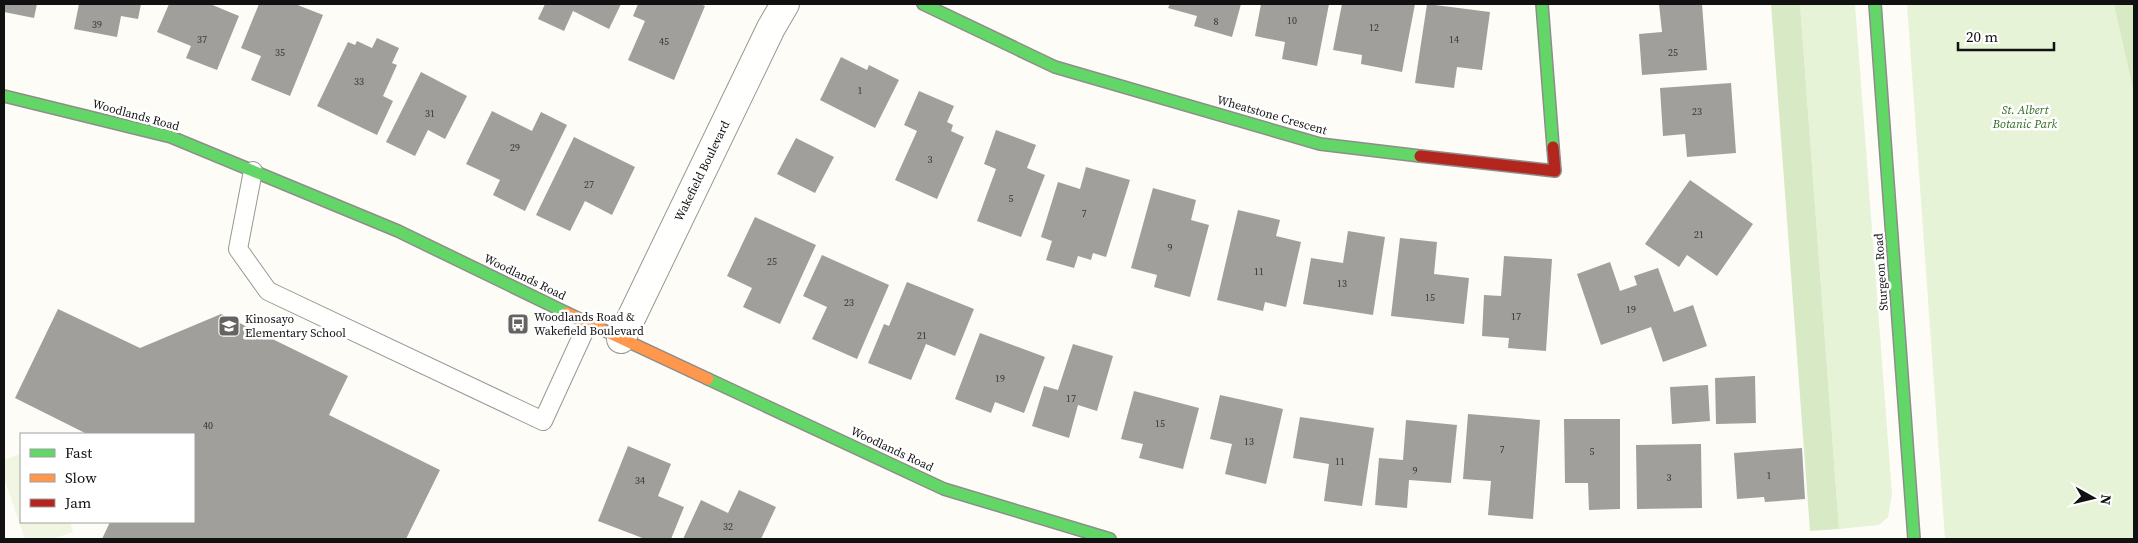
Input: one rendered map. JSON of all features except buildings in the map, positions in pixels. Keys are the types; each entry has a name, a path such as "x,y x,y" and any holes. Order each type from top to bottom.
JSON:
{"street":[{"name":"Wakefield Boulevard","path":"621,339 767,36 785,4"},
{"name":"Wheatstone Crescent","path":"923,4 1055,66 1320,144 1555,171 1542,4"},
{"name":"Sturgeon Road","path":"1875,4 1914,539"},
{"name":"Woodlands Road","path":"4,96 171,137 398,231 621,339 944,489 1110,539"}],"lane":[{"path":"253,171 238,248 268,291 544,421 588,322"}],"green space":[{"path":"1771,4 1800,4 1839,529 1810,531"},
{"path":"1800,4 1855,4 1892,494 1888,517 1879,525 1839,529"},
{"name":"St. Albert Botanic Park","path":"1907,4 2134,4 2134,539 1945,539"},
{"path":"2114,4 2134,4 2134,93"},
{"path":"20,454 20,523 70,523 73,532 52,539 25,539 4,478 4,460"}],"traffic: fast":[{"path":"923,4 1055,67 1320,144 1420,156"},
{"path":"1542,4 1553,147"},
{"path":"1875,4 1914,539"},
{"path":"4,96 171,137 398,231 567,313"},
{"path":"708,379 944,489 1110,539"}],"traffic: slow":[{"path":"567,313 708,379"}],"traffic: jam":[{"path":"1420,156 1555,171 1553,147"}],"place":[{"name":"Woodlands Road & Wakefield Boulevard","path":"518,324"},
{"name":"Kinosayo Elementary School","path":"229,326"}]}
